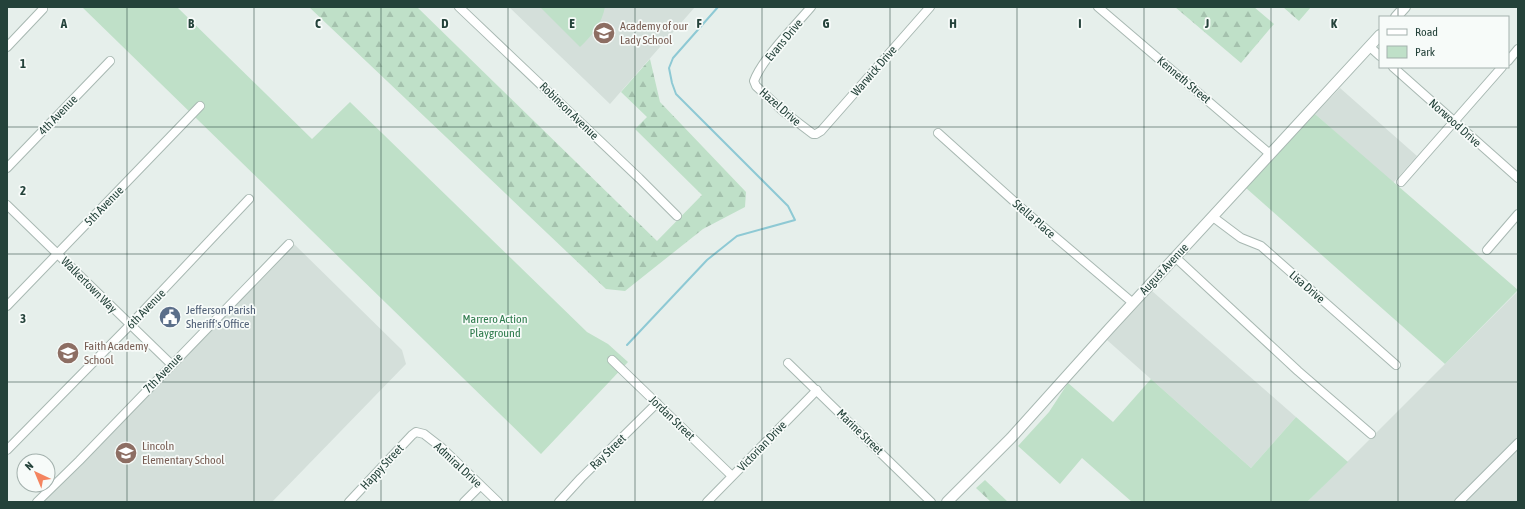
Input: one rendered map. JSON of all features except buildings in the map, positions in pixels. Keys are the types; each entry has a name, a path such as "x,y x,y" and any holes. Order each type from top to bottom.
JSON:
{"street":[{"name":"Robinson Avenue","path":"459,7 677,216"},
{"name":"Evans Drive","path":"757,73 811,7"},
{"name":"Warwick Drive","path":"816,134 821,131 930,7"},
{"name":"Kenneth Street","path":"1098,7 1270,154"},
{"path":"1397,16 1405,7"},
{"path":"7,47 43,9"},
{"name":"August Avenue","path":"947,502 1011,438 1175,257 1379,36"},
{"path":"1370,47 1379,55"},
{"path":"1509,60 1518,49"},
{"name":"4th Avenue","path":"7,168 110,61"},
{"name":"Norwood Drive","path":"1394,68 1518,178"},
{"path":"1400,182 1501,68"},
{"name":"Hazel Drive","path":"757,73 754,82 756,86 784,112 813,134 816,134"},
{"name":"5th Avenue","path":"7,306 200,106"},
{"name":"Stella Place","path":"938,133 1027,213 1133,303"},
{"name":"6th Avenue","path":"7,450 130,325 249,199"},
{"name":"Walkertown Way","path":"7,205 171,364"},
{"path":"1487,250 1518,214"},
{"name":"Lisa Drive","path":"1213,217 1241,238 1260,246 1396,365"},
{"name":"7th Avenue","path":"37,502 79,461 171,364 289,244"},
{"path":"1175,257 1298,371 1371,434"},
{"name":"Jordan Street","path":"612,360 732,476"},
{"name":"Marine Street","path":"788,363 931,502"},
{"name":"Victorian Drive","path":"707,502 817,390"},
{"name":"Ray Street","path":"559,502 581,478 657,403"},
{"name":"Admiral Drive","path":"416,432 424,434 442,448 498,502"},
{"name":"Happy Street","path":"348,502 416,432"},
{"path":"1459,502 1518,443"},
{"path":"464,502 480,486"}],"shaded area":[{"name":"Academy of our Lady School","path":"509,7 695,7 610,104"},
{"path":"1340,88 1417,156 1393,183 1315,114"},
{"path":"294,244 402,350 406,364 272,502 42,502 51,493 56,493 56,488"},
{"path":"1152,291 1296,417 1251,468 1107,340"},
{"path":"1518,291 1518,502 1307,502"}],"green space":[{"name":"Marrero Action Playground","path":"82,7 177,7 312,139 350,102 587,332 608,344 628,362 541,454"},
{"path":"309,7 417,7 657,241 702,195 635,129 647,117 621,92 650,59 660,102 746,192 745,207 703,229 625,291 606,289"},
{"path":"540,7 605,7 602,18 596,29 580,47"},
{"path":"1175,7 1254,7 1274,24 1241,63"},
{"path":"1283,7 1311,7 1299,21"},
{"path":"1315,114 1518,290 1445,364 1246,188"},
{"path":"1151,379 1251,468 1296,417 1348,462 1307,502 1132,502 1082,458 1060,484 1018,446 1049,412 1068,383 1113,422"},
{"path":"985,480 1008,502 991,502 976,488"}],"waterway":[{"path":"627,345 707,260 737,236 795,220 788,206 676,94 672,83 669,68 673,58 718,7"}],"place":[{"name":"Academy of our Lady School","path":"604,33"},
{"name":"Jefferson Parish Sheriff's Office","path":"170,317"},
{"name":"Faith Academy School","path":"68,353"},
{"name":"Lincoln Elementary School","path":"126,453"}]}
